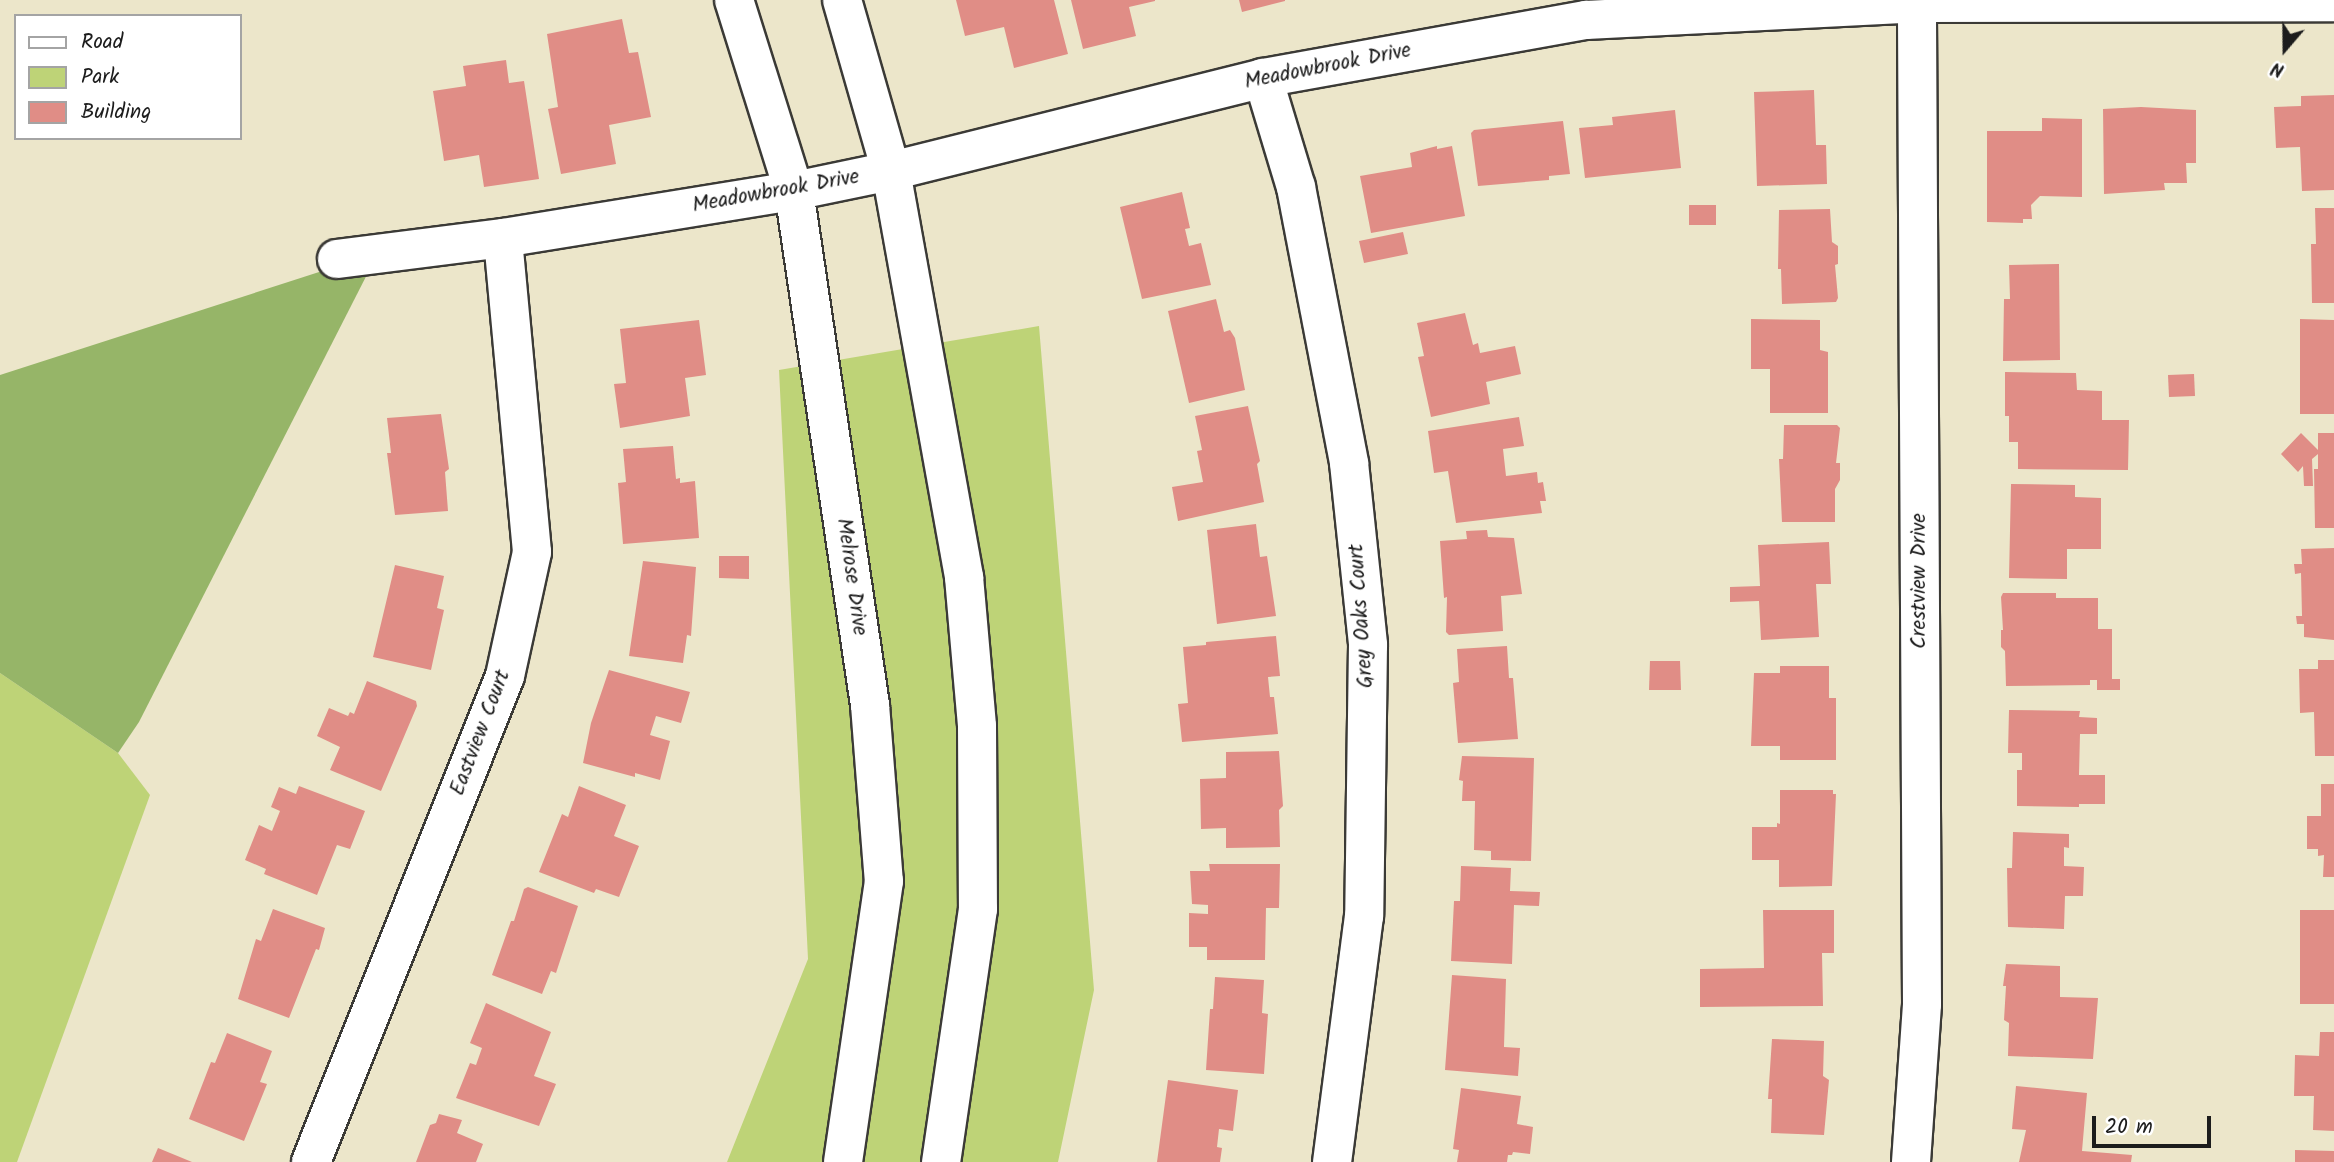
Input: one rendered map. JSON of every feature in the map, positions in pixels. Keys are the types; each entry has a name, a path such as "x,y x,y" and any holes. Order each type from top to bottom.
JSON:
{"street":[{"name":"Melrose Drive","path":"734,0 794,191 870,705 884,881 844,1162"},
{"path":"842,0 891,171 964,577 977,726 978,909 941,1162"},
{"name":"Meadowbrook Drive","path":"337,259 503,238 794,191 891,171 1263,78 1586,19 1917,1 2334,2"},
{"name":"Crestview Drive","path":"1911,1162 1922,1004 1917,1"},
{"name":"Grey Oaks Court","path":"1263,78 1296,187 1349,463 1368,645 1364,916 1332,1162"},
{"name":"Eastview Court","path":"311,1162 505,676 532,552 503,238"}],"green space":[{"path":"378,253 139,722 118,753 0,673 0,375"},
{"path":"1039,326 1094,990 1058,1162 727,1162 808,959 779,370"},
{"path":"0,673 118,753 150,795 17,1162 0,1162"}],"building":[{"path":"956,0 1054,0 1068,54 1014,68 1004,27 965,36"},
{"path":"1071,0 1155,1 1129,7 1136,36 1083,49"},
{"path":"1239,0 1285,0 1285,1 1242,12"},
{"path":"622,19 629,53 638,52 651,117 609,125 616,164 561,174 548,109 558,107 547,34"},
{"path":"506,60 509,83 524,81 539,179 484,187 479,155 444,161 433,91 466,86 463,66"},
{"path":"1814,90 1816,145 1826,145 1827,184 1757,186 1754,92"},
{"path":"2334,95 2334,190 2302,191 2300,147 2276,148 2274,107 2301,106 2301,96"},
{"path":"2141,107 2196,110 2196,163 2186,163 2187,183 2164,183 2165,190 2104,194 2103,109"},
{"path":"1675,110 1681,168 1585,178 1579,128 1613,125 1612,117"},
{"path":"2042,118 2082,119 2082,197 2040,196 2031,205 2032,219 2023,219 2023,223 1987,222 1987,131 2042,131"},
{"path":"1563,121 1570,174 1549,176 1549,180 1478,186 1471,133 1474,130"},
{"path":"1437,146 1437,149 1452,146 1465,216 1371,233 1360,176 1412,167 1410,153"},
{"path":"1182,192 1190,228 1185,229 1189,246 1201,243 1211,285 1142,299 1120,207"},
{"path":"1689,205 1716,205 1716,225 1689,225"},
{"path":"2315,208 2334,208 2334,303 2312,303 2311,244 2316,244"},
{"path":"1830,209 1832,242 1838,246 1838,264 1835,265 1838,298 1836,302 1782,304 1781,269 1778,269 1779,210"},
{"path":"1403,232 1408,254 1364,263 1359,241"},
{"path":"2059,264 2060,360 2003,361 2004,299 2010,299 2009,265"},
{"path":"1216,299 1224,332 1230,330 1235,338 1245,390 1189,403 1168,311"},
{"path":"1465,313 1473,345 1478,343 1480,353 1515,346 1521,374 1486,382 1490,404 1431,417 1418,357 1424,356 1417,323"},
{"path":"1751,319 1820,320 1820,350 1828,352 1828,413 1770,413 1770,369 1751,369"},
{"path":"2300,319 2334,320 2334,414 2300,414"},
{"path":"699,320 706,375 685,378 690,416 620,428 614,384 626,383 620,329"},
{"path":"2005,372 2076,373 2077,390 2102,391 2102,420 2129,420 2128,470 2018,469 2018,442 2009,442 2009,416 2005,416"},
{"path":"2194,374 2195,396 2169,397 2168,375"},
{"path":"1248,406 1260,461 1257,464 1264,502 1178,521 1172,487 1203,482 1197,451 1202,450 1195,416"},
{"path":"441,414 449,469 445,472 448,511 395,515 387,453 391,453 387,418"},
{"path":"1519,417 1524,446 1503,449 1506,476 1537,472 1538,483 1543,482 1546,501 1540,501 1542,513 1456,523 1448,471 1434,473 1428,431"},
{"path":"1784,425 1837,425 1840,428 1836,463 1840,463 1840,480 1835,489 1835,522 1782,522 1779,459 1783,459"},
{"path":"2301,433 2318,450 2318,433 2334,433 2334,528 2315,528 2314,469 2318,469 2318,454 2312,459 2313,486 2304,486 2303,466 2298,472 2281,454"},
{"path":"673,446 676,479 680,478 680,483 695,481 699,538 623,544 618,483 626,482 623,449"},
{"path":"2011,484 2075,485 2075,497 2101,498 2101,549 2067,549 2067,579 2009,578"},
{"path":"1256,524 1260,557 1267,556 1276,616 1217,624 1207,530"},
{"path":"1487,530 1488,537 1514,538 1522,594 1501,596 1503,631 1449,635 1446,632 1447,597 1444,598 1440,541 1467,539 1466,531"},
{"path":"1829,542 1831,584 1816,584 1819,637 1761,640 1759,601 1730,602 1730,587 1760,586 1758,545"},
{"path":"2334,548 2334,640 2304,637 2304,624 2297,624 2296,616 2302,616 2301,573 2295,574 2294,564 2302,564 2301,549"},
{"path":"719,556 749,556 749,579 719,578"},
{"path":"643,561 696,567 691,636 687,635 683,663 629,656"},
{"path":"395,565 444,576 437,608 444,610 431,670 373,657"},
{"path":"2003,593 2056,593 2056,598 2098,598 2098,629 2112,629 2112,679 2120,679 2120,690 2097,690 2097,680 2090,680 2090,685 2006,686 2005,651 2001,647"},
{"path":"1276,636 1280,676 1268,677 1270,697 1274,697 1278,734 1182,742 1178,704 1188,703 1183,647 1206,645 1206,642"},
{"path":"1507,646 1509,678 1513,678 1518,739 1458,743 1453,683 1459,682 1457,649"},
{"path":"2318,660 2334,660 2334,756 2315,756 2314,712 2300,713 2299,669 2318,669"},
{"path":"1650,661 1680,661 1681,690 1649,690"},
{"path":"1780,666 1829,666 1829,698 1836,698 1836,760 1780,760 1780,746 1751,746 1754,673 1780,673"},
{"path":"609,670 690,692 681,723 656,716 650,735 670,741 660,780 635,773 635,777 583,763 591,723"},
{"path":"367,681 416,701 417,706 381,791 330,770 340,747 317,736 329,708 348,716 350,712 354,714"},
{"path":"2009,710 2080,711 2079,717 2097,718 2097,734 2080,734 2079,775 2105,775 2105,804 2079,804 2079,807 2017,806 2017,770 2022,770 2022,753 2008,753"},
{"path":"1279,751 1283,806 1279,810 1280,847 1226,848 1226,828 1201,829 1200,779 1226,778 1226,752"},
{"path":"1462,756 1534,758 1531,861 1491,860 1491,851 1474,850 1475,801 1462,801 1463,781 1459,780"},
{"path":"2321,784 2334,784 2334,877 2323,877 2324,855 2318,856 2318,849 2307,849 2307,816 2321,816"},
{"path":"299,786 365,811 350,849 337,845 317,895 264,874 266,869 245,860 259,825 272,831 280,811 271,807 279,787 296,794"},
{"path":"579,786 626,805 614,836 639,846 619,897 596,889 594,893 539,872 562,814 568,817"},
{"path":"1780,790 1833,790 1833,794 1836,794 1832,886 1779,887 1779,860 1752,860 1752,827 1777,827 1777,823 1780,824"},
{"path":"2013,832 2069,834 2069,848 2064,847 2064,866 2084,867 2083,896 2065,896 2064,929 2008,927 2007,868 2012,868"},
{"path":"1209,864 1280,864 1279,908 1266,908 1265,960 1207,960 1207,947 1189,947 1189,913 1208,914 1208,905 1192,904 1190,871 1210,871"},
{"path":"1461,866 1511,868 1510,891 1540,892 1539,906 1514,905 1512,964 1451,961 1454,901 1460,901"},
{"path":"528,887 578,906 556,973 551,971 542,994 492,975 524,889"},
{"path":"273,909 325,928 319,950 316,949 289,1018 238,999 256,939 261,941"},
{"path":"1763,910 1834,910 1834,953 1822,953 1823,1006 1700,1007 1700,969 1764,968"},
{"path":"2300,910 2334,910 2334,1004 2300,1004"},
{"path":"2006,964 2060,966 2060,997 2098,998 2093,1059 2008,1056 2009,1023 2004,1020 2006,986 2003,986"},
{"path":"1452,975 1506,979 1504,1047 1520,1048 1518,1076 1445,1070"},
{"path":"1215,977 1264,980 1262,1013 1268,1014 1264,1074 1206,1070"},
{"path":"486,1003 551,1032 534,1076 556,1084 539,1126 456,1098 470,1063 476,1065 482,1048 470,1043"},
{"path":"2320,1032 2334,1032 2334,1131 2313,1130 2314,1096 2294,1096 2295,1055 2319,1056"},
{"path":"227,1033 272,1051 260,1082 267,1084 244,1141 189,1119 211,1062 215,1063"},
{"path":"1772,1039 1824,1041 1823,1076 1829,1080 1824,1135 1771,1133 1772,1099 1768,1099"},
{"path":"1168,1080 1238,1090 1233,1131 1219,1129 1217,1147 1222,1148 1220,1162 1157,1162"},
{"path":"2016,1086 2087,1093 2082,1151 2132,1155 2131,1162 2019,1162 2026,1130 2012,1129"},
{"path":"1461,1088 1521,1096 1517,1124 1533,1127 1530,1154 1513,1152 1508,1155 1507,1162 1457,1162 1459,1150 1453,1149"},
{"path":"439,1114 462,1120 457,1133 483,1144 476,1162 416,1162 430,1125 436,1123"},
{"path":"158,1148 192,1162 152,1162"},
{"path":"2295,1150 2334,1151 2334,1162 2295,1162"}]}
